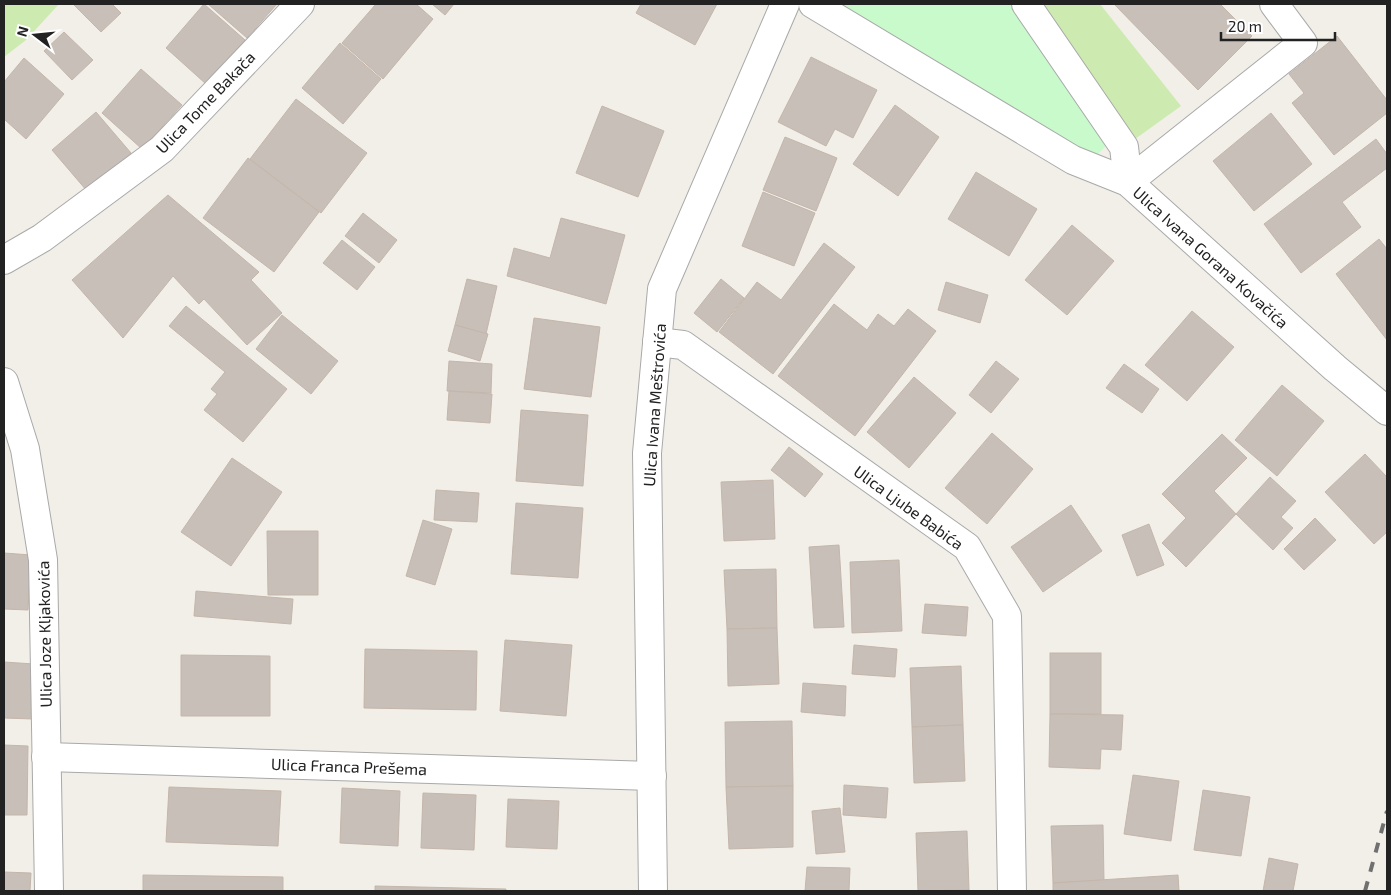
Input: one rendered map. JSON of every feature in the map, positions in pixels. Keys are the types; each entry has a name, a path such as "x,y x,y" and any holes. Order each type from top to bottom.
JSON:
{"street":[{"name":"Ulica Tome Bakača","path":"4,260 42,238 162,149 300,4"},
{"name":"Ulica Ivana Meštrovića","path":"653,891 647,453 662,289 784,4"},
{"name":"Ulica Ivana Gorana Kovačića","path":"813,4 1073,160 1128,182 1335,368 1387,411"},
{"path":"1026,4 1124,147 1128,182"},
{"path":"1128,182 1303,43 1274,4"},
{"name":"Ulica Ljube Babića","path":"657,342 683,345 967,547 1007,616 1012,891"},
{"name":"Ulica Joze Kljakovića","path":"4,382 25,449 43,560 49,891"},
{"name":"Ulica Franca Prešema","path":"46,757 652,776"}],"green space":[{"path":"4,4 59,4 26,40 4,57"},
{"path":"813,4 1026,4 1109,126 1105,147 1092,160"},
{"path":"1026,4 1100,4 1181,106 1124,147"}],"building":[{"path":"73,4 112,4 121,13 101,32"},
{"path":"204,4 245,40 206,84 166,48"},
{"path":"208,4 277,4 247,38"},
{"path":"376,4 416,4 433,19 383,79 342,43"},
{"path":"432,4 454,4 445,15"},
{"path":"641,4 717,4 695,45 636,13"},
{"path":"1114,4 1220,4 1252,36 1198,90"},
{"path":"64,32 93,60 72,80 44,51"},
{"path":"1337,36 1387,100 1387,113 1334,155 1292,103 1304,93 1289,74"},
{"path":"340,43 381,79 343,124 302,88"},
{"path":"811,57 877,90 853,138 835,129 826,146 778,122"},
{"path":"24,58 64,94 26,139 4,119 4,82"},
{"path":"141,69 182,105 142,149 102,113"},
{"path":"296,99 367,153 321,213 250,159"},
{"path":"895,105 939,137 898,196 853,164"},
{"path":"602,106 664,131 638,197 576,173"},
{"path":"96,112 131,153 87,191 52,150"},
{"path":"1271,113 1312,164 1254,211 1213,161"},
{"path":"785,137 837,158 816,211 763,190"},
{"path":"1376,139 1387,154 1387,168 1342,202 1361,227 1301,273 1264,224"},
{"path":"248,158 319,212 274,272 203,218"},
{"path":"976,172 1037,209 1009,256 948,219"},
{"path":"763,192 815,213 794,266 742,246"},
{"path":"168,195 259,272 251,280 282,313 247,345 204,299 199,304 173,276 123,338 72,280"},
{"path":"363,213 397,240 379,263 345,236"},
{"path":"561,218 625,235 606,304 507,276 514,248 550,258"},
{"path":"1072,225 1114,261 1067,315 1025,280"},
{"path":"1379,239 1387,249 1387,340 1336,274"},
{"path":"342,240 375,267 357,290 323,263"},
{"path":"824,243 855,267 773,374 719,332 757,282 781,300"},
{"path":"467,279 497,286 486,334 455,325"},
{"path":"721,279 744,298 717,332 694,313"},
{"path":"946,282 988,295 980,323 938,310"},
{"path":"834,304 867,330 878,314 894,326 908,309 936,331 855,436 778,376"},
{"path":"186,306 287,389 243,442 204,410 217,394 211,389 225,372 169,326"},
{"path":"1192,311 1234,347 1187,401 1145,365"},
{"path":"282,315 338,361 311,394 256,349"},
{"path":"534,318 600,327 591,397 524,389"},
{"path":"455,325 488,334 480,361 448,351"},
{"path":"449,361 492,364 491,393 447,391"},
{"path":"996,361 1019,379 991,413 969,395"},
{"path":"1124,364 1159,389 1142,413 1106,388"},
{"path":"914,377 956,413 909,468 867,432"},
{"path":"1282,385 1324,421 1277,476 1235,440"},
{"path":"449,391 492,394 490,423 447,420"},
{"path":"521,410 588,415 583,486 516,481"},
{"path":"992,433 1033,469 987,524 945,488"},
{"path":"1222,434 1247,458 1214,491 1236,514 1186,567 1162,543 1186,518 1162,494"},
{"path":"789,447 823,474 805,497 771,470"},
{"path":"1365,454 1387,477 1387,532 1374,544 1325,492"},
{"path":"232,458 282,492 231,566 181,532"},
{"path":"1270,477 1296,501 1281,517 1293,528 1273,550 1236,514"},
{"path":"773,480 775,539 724,541 721,482"},
{"path":"436,490 479,493 477,522 434,520"},
{"path":"516,503 583,508 578,578 511,574"},
{"path":"1071,505 1102,551 1043,592 1011,547"},
{"path":"1315,518 1336,540 1304,570 1284,549"},
{"path":"423,520 452,529 435,585 406,576"},
{"path":"1149,524 1164,565 1137,576 1122,535"},
{"path":"267,531 318,531 318,595 268,595"},
{"path":"839,545 844,627 814,628 809,547"},
{"path":"4,553 31,555 28,610 4,609"},
{"path":"899,560 902,631 852,633 850,562"},
{"path":"776,569 777,628 727,629 724,570"},
{"path":"196,591 293,599 291,624 194,616"},
{"path":"925,604 968,607 966,636 922,633"},
{"path":"777,628 779,684 728,686 727,629"},
{"path":"505,640 572,645 566,716 500,711"},
{"path":"854,645 897,649 895,677 852,674"},
{"path":"365,649 477,651 476,710 364,708"},
{"path":"1050,653 1101,653 1101,714 1050,714"},
{"path":"181,655 270,656 270,716 181,716"},
{"path":"4,662 34,664 33,719 4,718"},
{"path":"961,666 963,725 912,727 910,668"},
{"path":"803,683 846,686 845,716 801,712"},
{"path":"1050,714 1123,715 1121,750 1101,749 1100,769 1049,767"},
{"path":"792,721 793,786 726,787 725,722"},
{"path":"963,725 965,781 914,783 912,727"},
{"path":"4,745 28,746 27,815 4,815"},
{"path":"1133,775 1179,781 1171,841 1124,834"},
{"path":"844,785 888,788 886,818 843,815"},
{"path":"793,786 793,847 729,849 726,787"},
{"path":"169,787 281,791 278,846 166,842"},
{"path":"342,788 400,791 398,846 340,843"},
{"path":"1203,790 1250,797 1241,856 1194,850"},
{"path":"423,793 476,795 474,850 421,848"},
{"path":"508,799 559,801 557,849 506,847"},
{"path":"840,808 845,852 816,854 812,811"},
{"path":"1103,825 1104,881 1053,883 1051,826"},
{"path":"967,831 969,890 918,891 916,833"},
{"path":"1269,858 1298,864 1293,891 1263,891"},
{"path":"807,867 850,868 849,891 805,891"},
{"path":"4,872 31,873 30,891 4,891"},
{"path":"143,875 283,877 283,891 143,891"},
{"path":"1178,875 1179,891 1053,891 1053,883"},
{"path":"375,886 506,889 506,891 375,891"}],"railway":[{"path":"1365,891 1387,811"}]}
